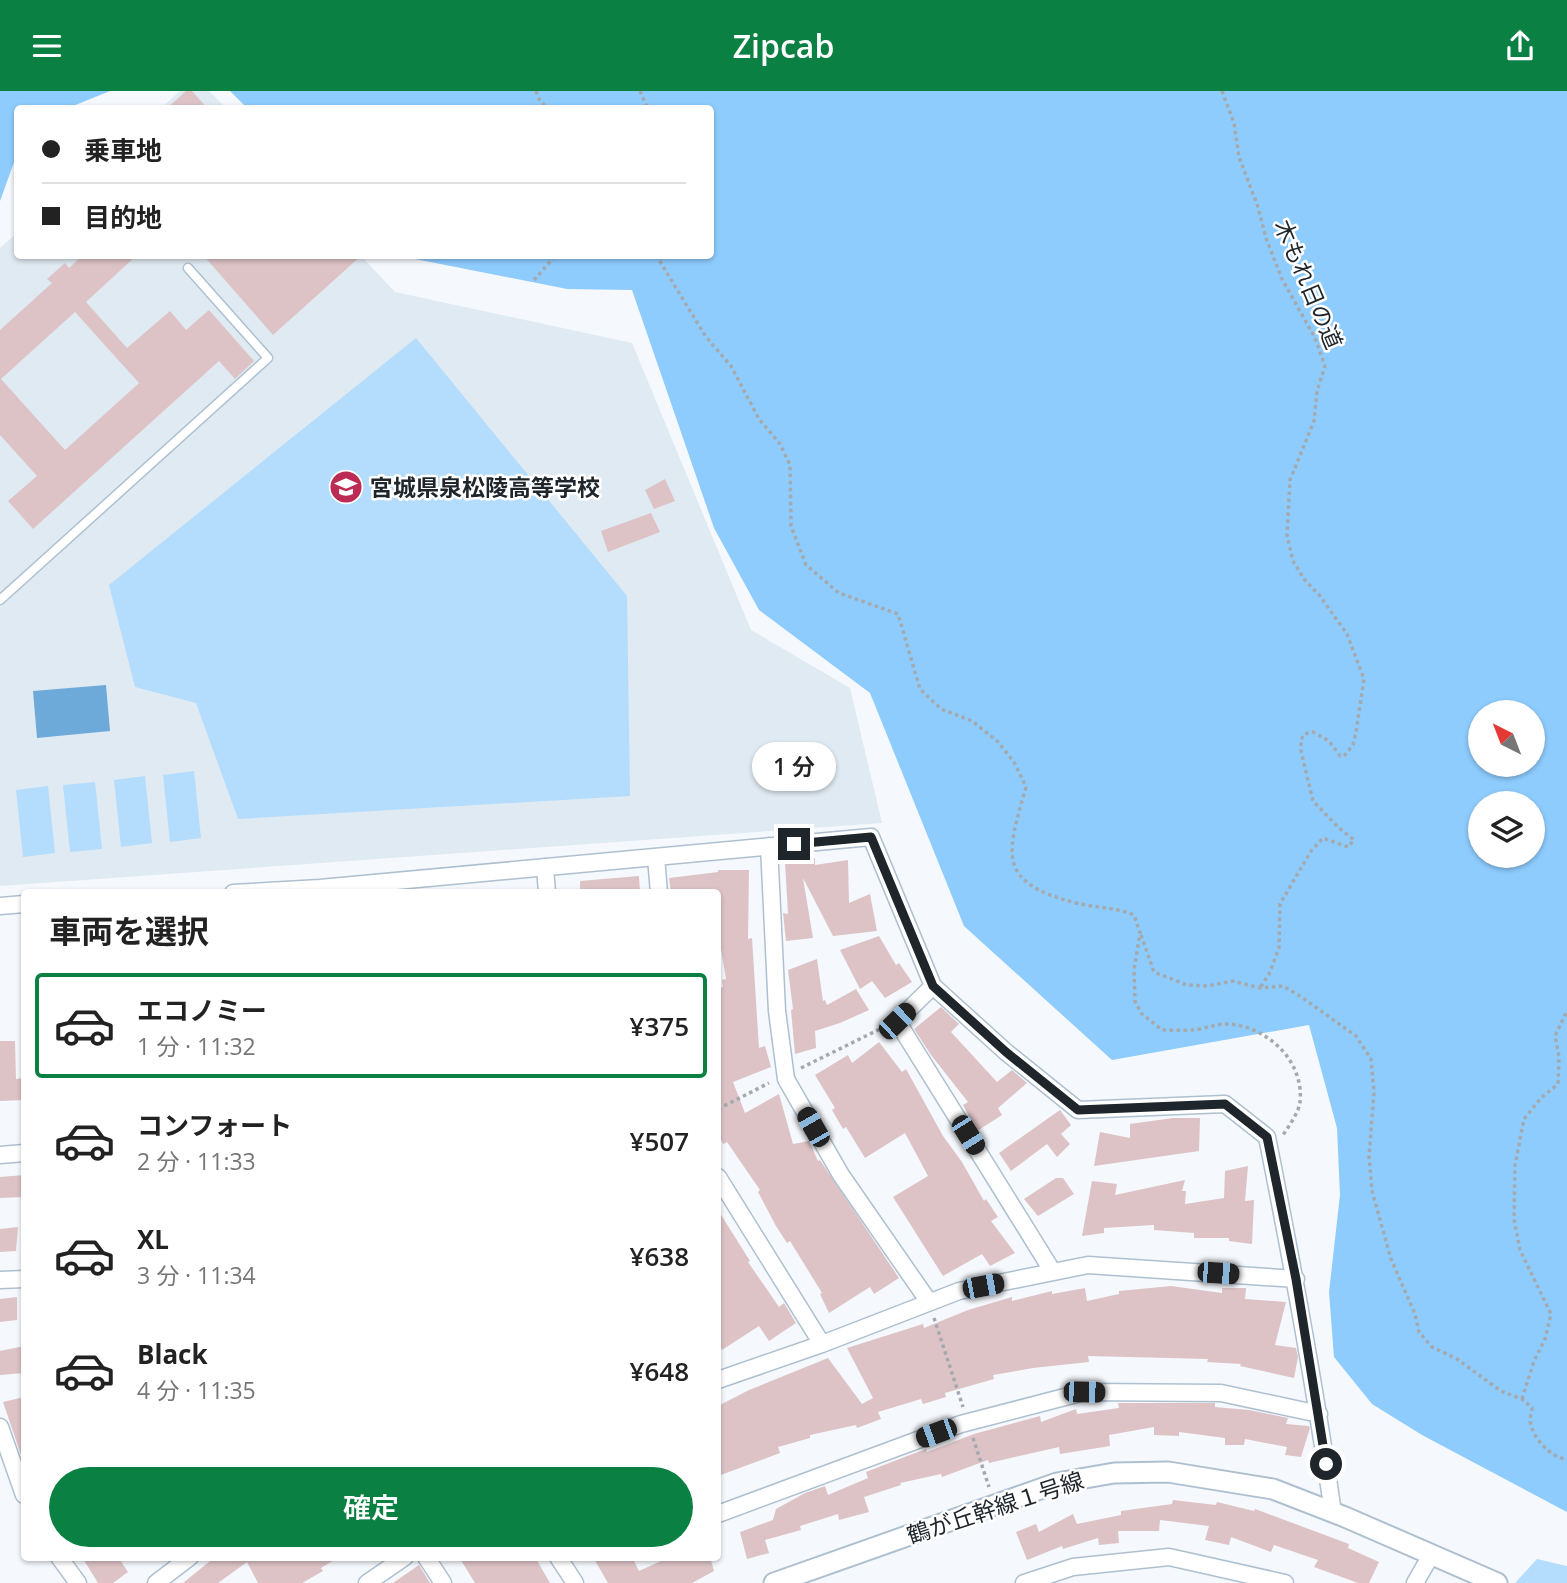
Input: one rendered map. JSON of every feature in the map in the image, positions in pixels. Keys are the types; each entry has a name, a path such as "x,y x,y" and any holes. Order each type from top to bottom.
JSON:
{"street":[{"path":"344,889 436,885 545,867 871,837 933,986 1006,1052 1078,1110 1225,1104 1267,1137 1296,1279 1333,1513"},
{"path":"769,846 777,1011 786,1075 841,1175 929,1302"},
{"path":"656,857 659,889"},
{"path":"545,867 547,889"},
{"path":"0,906 21,904"},
{"path":"933,986 897,1021 1052,1272"},
{"path":"0,1155 21,1153"},
{"path":"721,1182 822,1344"},
{"path":"721,1378 822,1344 959,1291 1088,1265 1296,1279"},
{"path":"0,1280 21,1279"},
{"path":"721,1513 968,1422 1084,1392 1221,1393 1319,1414"},
{"path":"0,1427 21,1487"},
{"name":"鶴が丘幹線１号線","path":"774,1583 994,1504 1069,1481 1114,1473 1168,1472 1273,1489 1497,1583"},
{"path":"1415,1583 1431,1555"},
{"path":"1024,1583 1073,1567 1169,1557 1286,1583"},
{"path":"62,1561 78,1583"},
{"path":"156,1583 185,1561"},
{"path":"367,1583 399,1561"},
{"path":"429,1561 443,1583"},
{"path":"561,1561 575,1583"}],"lane":[{"path":"0,600 268,358 188,268"}],"path":[{"name":"木もれ日の道","path":"1222,91 1234,123 1239,157 1258,207 1266,238 1282,279 1315,338 1325,366 1317,391 1314,421 1290,481 1287,535 1293,561 1348,634 1364,679 1353,745 1345,756 1340,756 1329,741 1312,732 1304,734 1301,740 1301,751 1313,801 1354,840 1348,847 1323,838 1311,851 1280,904 1279,948 1269,974 1260,988"},
{"path":"534,280 552,259"},
{"path":"658,259 706,337 730,366 759,419 780,444 790,465 791,526 806,565 839,593 898,614 920,689 941,709 972,721 998,741 1014,762 1026,787 1012,834 1011,856 1016,870 1029,885 1076,903 1121,910 1134,915 1154,972 1187,985 1207,986 1233,981 1260,988 1283,986 1356,1036 1371,1059 1374,1092 1369,1157 1372,1191 1391,1259 1415,1314 1419,1332 1432,1347 1457,1359 1501,1391 1522,1399 1532,1408 1530,1420 1539,1443 1562,1459 1567,1459"},
{"path":"1140,933 1134,970 1135,1001 1141,1013 1162,1030 1199,1029 1220,1024 1249,1029 1273,1041 1296,1070 1300,1082 1300,1104 1284,1134 1269,1150"},
{"path":"1522,1399 1534,1361 1545,1339 1551,1314 1520,1250 1514,1219 1515,1165 1524,1119 1541,1098 1558,1084 1559,1057 1555,1036 1567,1011"},
{"path":"721,1108 897,1021"},
{"path":"929,1302 994,1504"}],"shaded area":[{"path":"0,91 110,91 75,105 14,105 14,162 0,201"},
{"path":"180,91 209,91 223,105 164,105"},
{"path":"230,91 1567,91 1567,1512 1422,1435 1372,1404 1334,1357 1329,1292 1340,1195 1337,1128 1309,1025 1112,1060 964,926 870,693 759,610 714,528 632,290 567,289 415,259 714,259 714,105 244,105"},
{"name":"宮城県泉松陵高等学校","path":"14,236 14,259 364,259 395,292 632,343 751,630 850,688 882,823 0,886 0,248"},
{"path":"416,338 627,596 630,796 238,819 196,703 135,687 109,585"},
{"path":"106,685 110,731 37,738 33,691"},
{"path":"194,771 201,838 170,842 163,775"},
{"path":"145,776 152,843 121,847 114,780"},
{"path":"95,782 102,849 70,852 63,785"},
{"path":"48,786 55,853 23,857 16,790"},
{"path":"1537,1559 1567,1566 1567,1583 1515,1583"}],"building":[{"path":"186,91 192,91 204,105 170,105"},
{"path":"79,259 133,259 86,302 127,348 170,311 186,330 209,310 254,361 235,379 219,361 33,529 8,501 37,476 0,435 0,330 52,283 47,279 65,263 69,268","holes":["75,312 139,383 65,450 1,379"]},
{"path":"206,259 358,259 273,335"},
{"path":"665,479 675,501 654,509 645,490"},
{"path":"651,513 660,532 608,552 601,531"},
{"path":"815,858 815,865 848,860 849,903 870,894 877,931 833,936 803,878 813,938 786,941 783,913 788,914 785,863"},
{"path":"749,870 748,939 752,938 759,1048 765,1046 771,1067 733,1082 745,1113 779,1094 793,1144 809,1141 818,1161 820,1160 899,1278 874,1294 870,1287 829,1313 820,1294 822,1293 790,1241 787,1243 776,1226 758,1192 760,1190 727,1142 723,1144 721,1140 721,987 722,980 726,979 721,949 721,889 670,889 669,878"},
{"path":"639,876 640,889 580,889 580,881"},
{"path":"879,936 896,965 899,963 912,982 885,998 872,981 860,989 840,950"},
{"path":"817,959 823,1001 825,1000 827,1005 856,989 869,1010 815,1031 816,1048 795,1054 788,970"},
{"path":"941,1007 959,1024 951,1032 997,1082 1012,1070 1027,1083 998,1108 1002,1115 977,1131 963,1105 968,1102 914,1029"},
{"path":"0,1041 15,1041 16,1079 21,1078 21,1100 0,1101"},
{"path":"879,1042 902,1072 906,1069 943,1136 962,1162 984,1201 986,1199 998,1217 991,1221 1015,1253 990,1266 982,1254 943,1276 893,1197 928,1176 905,1133 865,1158 846,1127 843,1129 832,1110 835,1108 815,1075 848,1055 852,1063"},
{"path":"1060,1110 1071,1125 1061,1134 1070,1144 1057,1157 1047,1144 1011,1171 999,1153"},
{"path":"1173,1118 1200,1118 1199,1151 1094,1166 1100,1132 1130,1138 1130,1124"},
{"path":"1248,1166 1245,1201 1254,1200 1252,1244 1229,1241 1229,1238 1194,1238 1194,1233 1154,1230 1154,1225 1104,1228 1104,1233 1082,1236 1092,1181 1117,1184 1115,1195 1185,1180 1182,1191 1186,1191 1185,1204 1224,1198 1225,1171"},
{"path":"21,1175 21,1197 0,1198 0,1177"},
{"path":"1056,1178 1063,1178 1074,1194 1038,1216 1024,1199"},
{"path":"721,1215 750,1261 748,1262 779,1307 784,1303 796,1323 769,1341 759,1326 722,1350"},
{"path":"18,1227 16,1251 0,1252 0,1229"},
{"path":"1171,1286 1222,1293 1222,1288 1246,1288 1245,1299 1286,1302 1275,1345 1296,1348 1298,1357 1294,1378 1240,1366 1241,1364 1207,1362 1208,1359 1088,1356 1089,1362 993,1375 994,1379 945,1393 946,1397 923,1404 921,1399 878,1412 881,1419 857,1428 856,1425 810,1435 810,1438 778,1447 780,1453 721,1475 721,1404 749,1390 828,1358 862,1404 873,1398 847,1348 923,1324 924,1328 968,1310 1012,1297 1012,1301 1052,1291 1052,1294 1085,1288 1087,1301 1119,1294 1119,1291"},
{"path":"17,1297 17,1320 0,1322 0,1299"},
{"path":"21,1347 21,1373 0,1375 0,1351"},
{"path":"21,1398 21,1455 3,1402"},
{"path":"1118,1403 1215,1403 1215,1407 1288,1418 1286,1424 1310,1428 1301,1457 1285,1455 1287,1447 1245,1439 1244,1445 1225,1445 1225,1438 1179,1432 1179,1436 1154,1435 1154,1427 1109,1435 1110,1446 1060,1454 1059,1447 989,1463 988,1460 942,1477 941,1474 900,1483 901,1485 864,1497 869,1512 839,1520 838,1514 800,1526 801,1530 765,1540 769,1553 747,1559 740,1532 773,1520 776,1509 805,1493 825,1486 828,1495 868,1478 866,1472 974,1434 1040,1416 1041,1422 1076,1409 1077,1414 1119,1408"},
{"path":"1173,1500 1216,1505 1217,1502 1254,1511 1255,1509 1349,1544 1348,1548 1379,1562 1369,1583 1358,1583 1314,1567 1318,1560 1274,1545 1271,1552 1231,1537 1229,1545 1205,1540 1209,1526 1160,1520 1159,1531 1118,1531 1119,1543 1099,1545 1098,1538 1063,1549 1062,1546 1027,1560 1016,1532 1036,1524 1039,1532 1073,1514 1077,1524 1121,1515 1121,1511 1172,1504"},
{"path":"84,1561 121,1561 128,1572 113,1583 98,1583"},
{"path":"210,1561 332,1561 321,1568 323,1571 302,1583 258,1583 247,1562 218,1583 183,1583"},
{"path":"461,1561 537,1561 550,1583 475,1583"},
{"path":"595,1561 634,1561 639,1571 661,1561 711,1561 714,1571 692,1583 608,1583"},
{"path":"419,1565 430,1583 393,1583"}],"place":[{"name":"宮城県泉松陵高等学校","path":"346,487"}],"route":[{"path":"794,844 871,837 933,986 1006,1052 1078,1110 1225,1104 1267,1137 1296,1279 1326,1464"}]}
